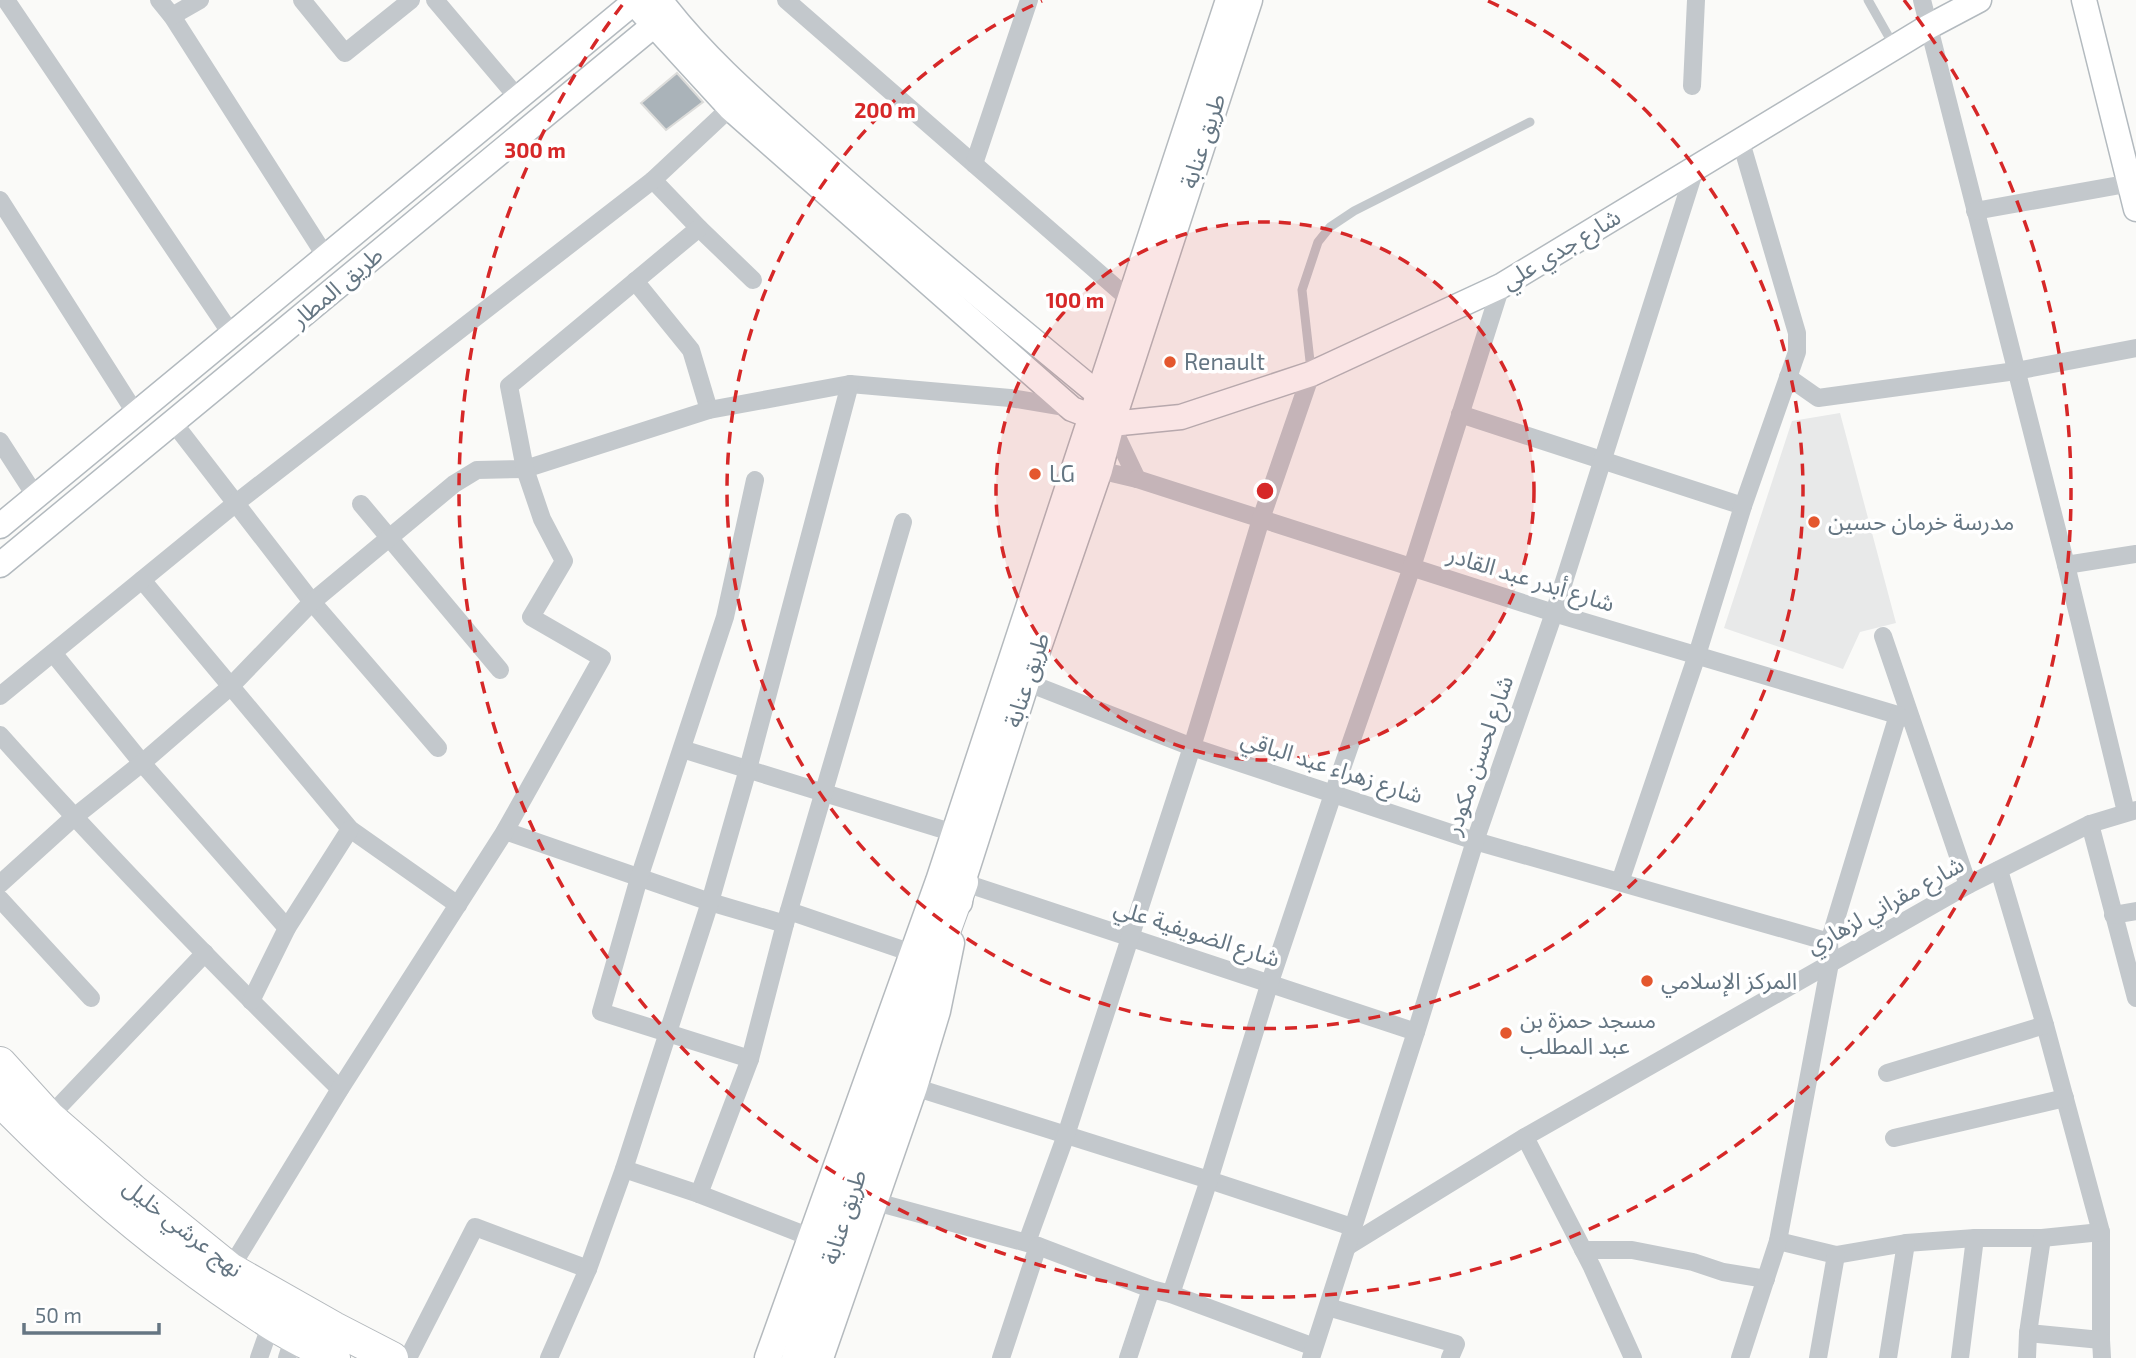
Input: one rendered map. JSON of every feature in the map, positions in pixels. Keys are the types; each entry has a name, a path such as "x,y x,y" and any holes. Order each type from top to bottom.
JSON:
{"highway":[{"name":"طريق عنابة","path":"784,1358 920,951 950,881"},
{"name":"طريق عنابة","path":"798,1358 950,881"},
{"name":"نهج عرشي خليل","path":"0,1063 49,1117 135,1192 230,1269 286,1330 334,1328 392,1358"},
{"name":"نهج عرشي خليل","path":"0,1100 41,1142 105,1200 175,1255 286,1330 334,1358"}],"main road":[{"name":"طريق عنابة","path":"950,881 954,833 1228,0"},
{"name":"طريق عنابة","path":"950,881 1026,682 1099,470 1093,411 1249,0"},
{"path":"768,1358 912,953 950,881"},
{"path":"820,1358 876,1202 937,1011 950,881"}],"street":[{"path":"6,0 232,335"},
{"path":"159,0 172,16 326,257"},
{"path":"172,16 200,0"},
{"path":"302,0 345,53 411,0"},
{"path":"435,0 518,98"},
{"path":"786,0 1130,300"},
{"path":"974,164 1029,0"},
{"path":"1692,86 1696,0"},
{"path":"1922,0 2131,811"},
{"name":"شارع جدي علي","path":"1093,411 1181,417 1311,374 1501,286 1894,47 1979,0"},
{"path":"2084,0 2133,183 2136,209"},
{"path":"648,1 654,25 730,108 1093,411"},
{"path":"648,1 685,31 723,71 1093,411 1137,479"},
{"name":"طريق المطار","path":"0,526 518,98 648,1"},
{"name":"طريق المطار","path":"0,565 654,25"},
{"path":"0,696 236,503 653,180 730,108"},
{"path":"1620,881 1797,352 1797,333 1741,142"},
{"name":"شارع لحسن مكودر","path":"1312,1353 1475,841 1554,613 1695,169"},
{"path":"653,180 753,280"},
{"path":"1975,211 2133,183"},
{"path":"0,200 136,414"},
{"path":"230,1269 340,1089 505,831 602,658 531,617 564,561 542,519 524,469 509,386 699,228"},
{"path":"635,281 691,350 709,410"},
{"path":"1171,1294 1270,982 1412,567 1501,286"},
{"path":"1788,377 1818,398 2017,371 2136,348"},
{"path":"1001,1358 1066,1135 1192,747 1261,519 1311,374"},
{"path":"0,884 73,818 230,687 312,602 454,484 477,470 524,469 709,410 850,384 1010,398 1093,411"},
{"path":"549,1358 588,1269 624,1169 710,902 850,384"},
{"path":"1460,414 1744,506"},
{"path":"173,422 312,602 438,748"},
{"path":"0,442 36,497"},
{"name":"شارع أبدر عبد القادر","path":"1099,470 1137,479 1554,613 1905,717"},
{"path":"750,1059 601,1012 639,878 725,617 755,480"},
{"path":"361,503 500,670"},
{"path":"699,1194 750,1059 787,918 903,522"},
{"path":"2066,565 2136,554"},
{"path":"142,580 350,830 458,905"},
{"path":"1883,636 1905,717 1968,885"},
{"path":"53,653 142,763 287,928"},
{"name":"شارع زهراء عبد الباقي","path":"1026,682 1192,747 1475,841 1829,942"},
{"path":"1740,1358 1778,1241 1830,963 1829,942 1905,717"},
{"path":"0,736 73,818 340,1089"},
{"path":"682,749 954,833"},
{"name":"شارع مقراني لزهاري","path":"1348,1246 1525,1137 1968,885 2090,824 2131,811"},
{"path":"2090,824 2135,993"},
{"path":"251,1001 287,928 350,830"},
{"path":"505,831 710,902 787,918 912,953"},
{"path":"1999,870 2045,1025 2101,1232 2101,1349 2028,1333"},
{"name":"شارع الضويفية علي","path":"950,881 1416,1031"},
{"path":"0,900 91,998"},
{"path":"2113,915 2136,911"},
{"path":"49,1117 205,953"},
{"path":"1887,1073 2045,1025"},
{"path":"914,1087 1352,1227"},
{"path":"1894,1138 2065,1098"},
{"path":"1525,1137 1583,1250 1633,1358"},
{"path":"624,1169 699,1194 810,1237"},
{"path":"876,1202 1033,1244 1151,1289 1171,1294 1312,1353"},
{"path":"408,1358 475,1227 588,1269"},
{"path":"1778,1241 1836,1255 1906,1242 2042,1238 2101,1232"},
{"path":"1960,1358 1975,1238"},
{"path":"2027,1358 2028,1333 2042,1238"},
{"path":"1888,1358 1906,1242"},
{"path":"1583,1250 1632,1250 1693,1262 1723,1272 1766,1279"},
{"path":"1818,1358 1836,1255"},
{"path":"1128,1358 1151,1289"},
{"path":"1328,1307 1456,1344 1450,1358"},
{"path":"259,1358 286,1330"}],"lane":[{"path":"1868,0 1894,47"},
{"path":"1311,374 1302,290 1318,242 1330,227 1354,211 1530,122"}],"shaded area":[{"name":"مدرسة خرمان حسين","path":"1840,413 1896,623 1860,632 1843,669 1724,628 1792,421"}],"building":[{"path":"677,73 703,102 666,130 641,103"}],"place":[{"name":"Renault","path":"1170,362"},
{"name":"LG","path":"1035,474"},
{"name":"مدرسة خرمان حسين","path":"1814,522"},
{"name":"المركز الإسلامي","path":"1647,981"},
{"name":"مسجد حمزة بن عبد المطلب","path":"1506,1033"}]}
